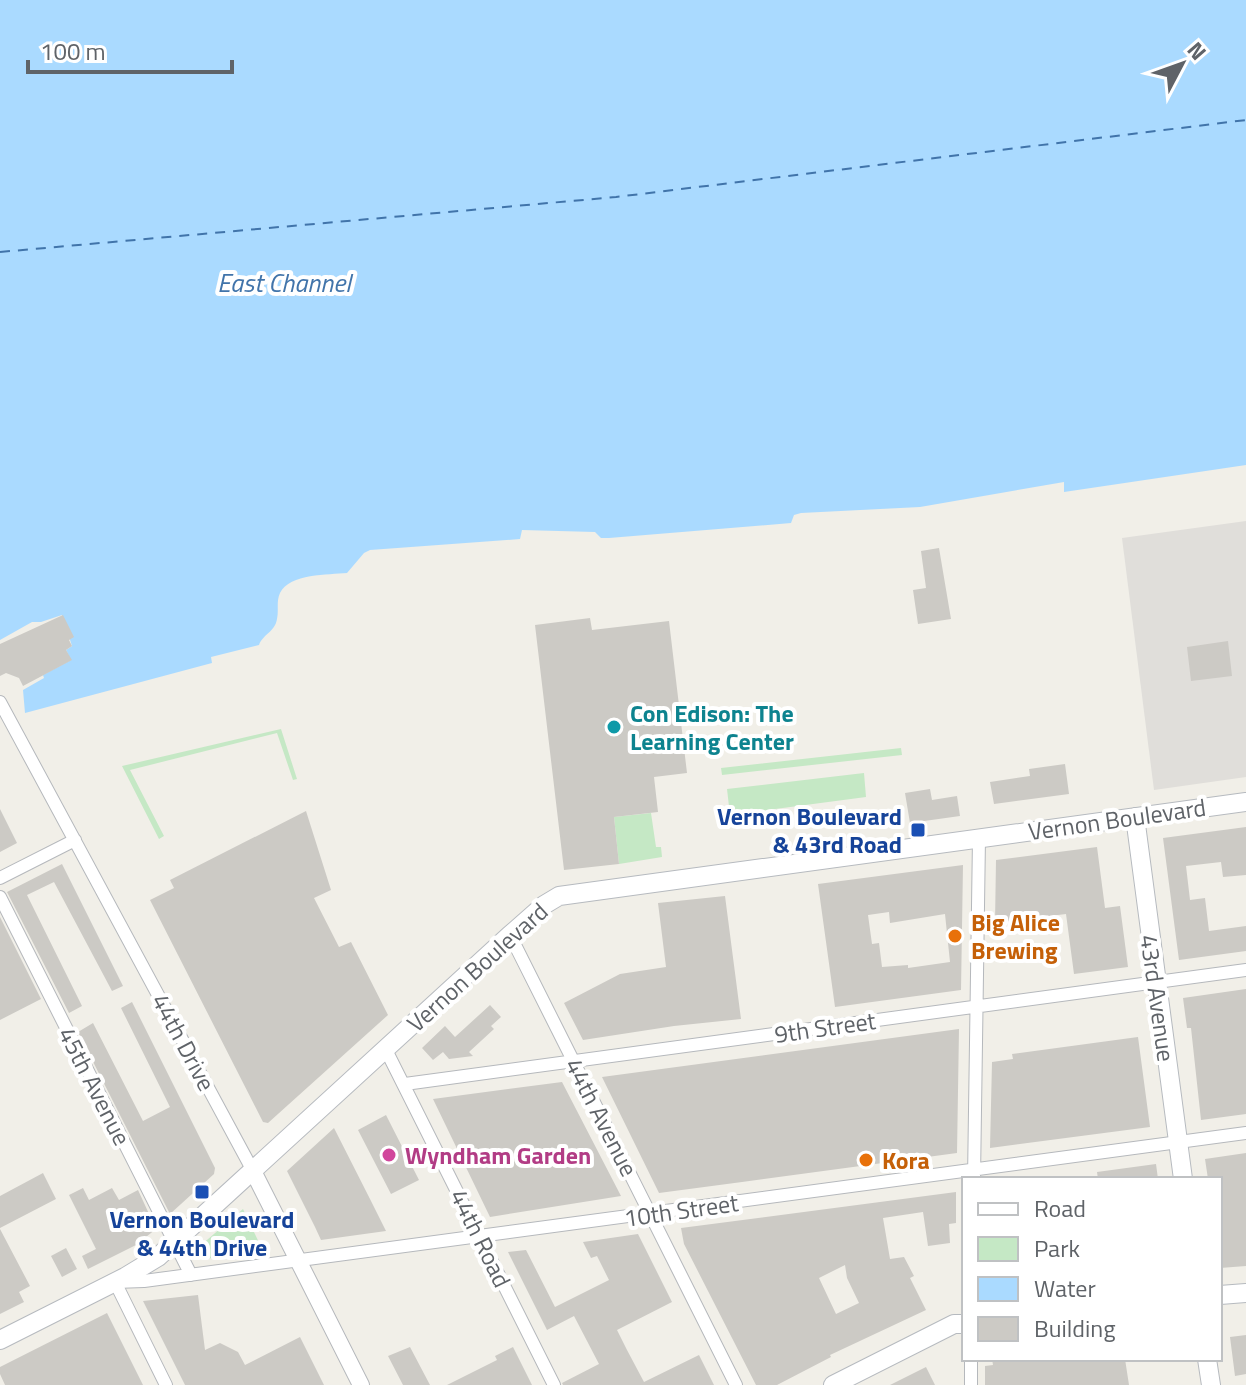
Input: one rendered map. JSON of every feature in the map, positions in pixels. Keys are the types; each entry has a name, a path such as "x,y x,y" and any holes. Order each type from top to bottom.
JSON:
{"main road":[{"name":"Vernon Boulevard","path":"0,1340 152,1262 510,935 549,902 565,894 1246,802"},
{"name":"43rd Avenue","path":"1135,817 1183,1177"},
{"path":"1222,1295 1246,1293"},
{"path":"833,1385 954,1324 962,1324"},
{"path":"1207,1361 1211,1385"}],"street":[{"name":"44th Drive","path":"0,702 253,1171 361,1385"},
{"path":"974,1175 979,838"},
{"path":"0,878 75,840"},
{"name":"45th Avenue","path":"0,897 191,1275"},
{"name":"44th Avenue","path":"510,935 736,1385"},
{"name":"9th Street","path":"405,1084 1246,970"},
{"name":"44th Road","path":"386,1050 554,1385"},
{"name":"10th Street","path":"115,1282 191,1275 480,1235 974,1175 1246,1133"},
{"path":"115,1282 166,1385"},
{"path":"971,1361 971,1385"}],"shaded area":[{"path":"1246,521 1246,777 1154,790 1122,538"}],"green space":[{"path":"281,729 297,779 293,780 277,733 130,770 164,836 159,839 122,766"},
{"path":"901,748 902,755 722,775 721,768"},
{"path":"864,773 866,797 730,815 727,789"},
{"path":"651,813 656,847 661,847 662,857 619,864 614,817"},
{"path":"243,1209 263,1251 198,1260 193,1258 193,1252"}],"water":[{"name":"East Channel","path":"0,0 1246,0 1246,465 1064,492 1064,482 920,507 801,513 794,515 791,523 609,538 601,538 595,532 522,530 520,539 370,550 347,573 310,576 285,586 279,596 276,623 259,645 211,657 212,663 25,713 23,690 71,660 66,650 72,646 62,615 32,622 0,640"}],"building":[{"path":"939,548 951,619 918,624 913,590 926,588 921,551"},
{"path":"63,615 74,637 69,640 72,646 66,650 72,660 23,686 19,678 6,673 0,676 0,644"},
{"name":"Con Edison: The Learning Center","path":"590,618 592,630 669,621 687,773 654,777 658,812 614,817 619,864 564,870 535,625"},
{"path":"1228,641 1232,676 1191,681 1187,647"},
{"path":"1065,764 1069,794 994,804 990,782 1030,776 1029,769"},
{"path":"930,789 932,800 957,796 960,816 910,823 905,793"},
{"path":"0,809 17,843 0,852"},
{"path":"306,811 331,890 314,898 339,947 351,942 388,1015 268,1123 263,1122 150,900 174,888 170,880"},
{"path":"1246,827 1246,875 1223,877 1221,862 1186,866 1190,900 1205,898 1209,931 1246,926 1246,951 1179,960 1163,838"},
{"path":"1097,847 1105,908 1120,906 1128,967 1074,974 1066,914 995,923 996,860"},
{"path":"62,864 123,986 112,991 54,882 27,895 82,1006 69,1013 7,892"},
{"path":"963,865 961,990 835,1007 818,884","holes":["889,912 890,923 945,914 950,962 908,968 908,965 882,967 879,943 872,944 868,915"]},
{"path":"725,896 741,1019 583,1040 564,1003 620,974 666,967 658,903"},
{"path":"0,917 41,999 0,1020"},
{"path":"1246,989 1246,1114 1201,1120 1191,1028 1187,1028 1183,998"},
{"path":"132,1002 215,1168 214,1174 170,1214 78,1032 93,1023 143,1121 170,1107 121,1008"},
{"path":"490,1005 501,1017 491,1026 494,1029 469,1052 473,1056 449,1059 443,1052 433,1060 422,1048 445,1026 455,1037"},
{"path":"959,1029 957,1153 742,1182 659,1193 602,1077"},
{"path":"1138,1037 1150,1127 990,1148 992,1062 1013,1059 1012,1054"},
{"path":"562,1082 621,1196 490,1217 433,1099"},
{"name":"Wyndham Garden","path":"386,1115 419,1180 391,1194 358,1130"},
{"path":"334,1128 386,1231 321,1240 287,1171"},
{"path":"1246,1153 1246,1266 1222,1268 1222,1177 1208,1177 1205,1159"},
{"path":"1156,1164 1158,1177 1098,1177 1097,1172"},
{"path":"43,1173 56,1199 0,1228 0,1196"},
{"path":"83,1188 89,1200 112,1188 119,1200 138,1190 156,1229 136,1245 88,1269 82,1256 96,1249 69,1195"},
{"path":"956,1192 956,1223 949,1224 950,1243 928,1246 923,1212 883,1218 890,1259 904,1257 914,1276 910,1278 926,1310 830,1355 777,1385 756,1385 684,1244 681,1228","holes":["845,1265 847,1278 859,1303 836,1314 819,1278"]},
{"path":"0,1229 30,1286 19,1292 24,1302 0,1314"},
{"path":"638,1234 672,1302 617,1330 627,1350 644,1382 699,1355 714,1385 563,1385 599,1364 574,1316 547,1330 508,1252 526,1250 555,1307 609,1280 597,1256 591,1258 583,1242"},
{"path":"66,1248 77,1269 62,1277 51,1256"},
{"path":"198,1295 205,1350 220,1343 238,1352 245,1365 300,1337 324,1385 185,1385 143,1301"},
{"path":"107,1313 143,1385 5,1385 0,1367"},
{"path":"1246,1335 1246,1374 1235,1376 1230,1337"},
{"path":"410,1347 430,1385 403,1385 388,1356"},
{"path":"513,1347 532,1385 447,1385 497,1360 495,1356"},
{"path":"992,1361 1125,1361 1129,1385 985,1385 985,1366 993,1365"},
{"path":"926,1367 935,1385 890,1385"}],"ferry route":[{"path":"0,252 616,197 1246,120"}],"place":[{"name":"Con Edison: The Learning Center","path":"614,727"},
{"name":"Vernon Boulevard & 43rd Road","path":"918,830"},
{"name":"Big Alice Brewing","path":"955,936"},
{"name":"Wyndham Garden","path":"389,1155"},
{"name":"Kora","path":"866,1160"},
{"name":"Vernon Boulevard & 44th Drive","path":"202,1192"}]}
